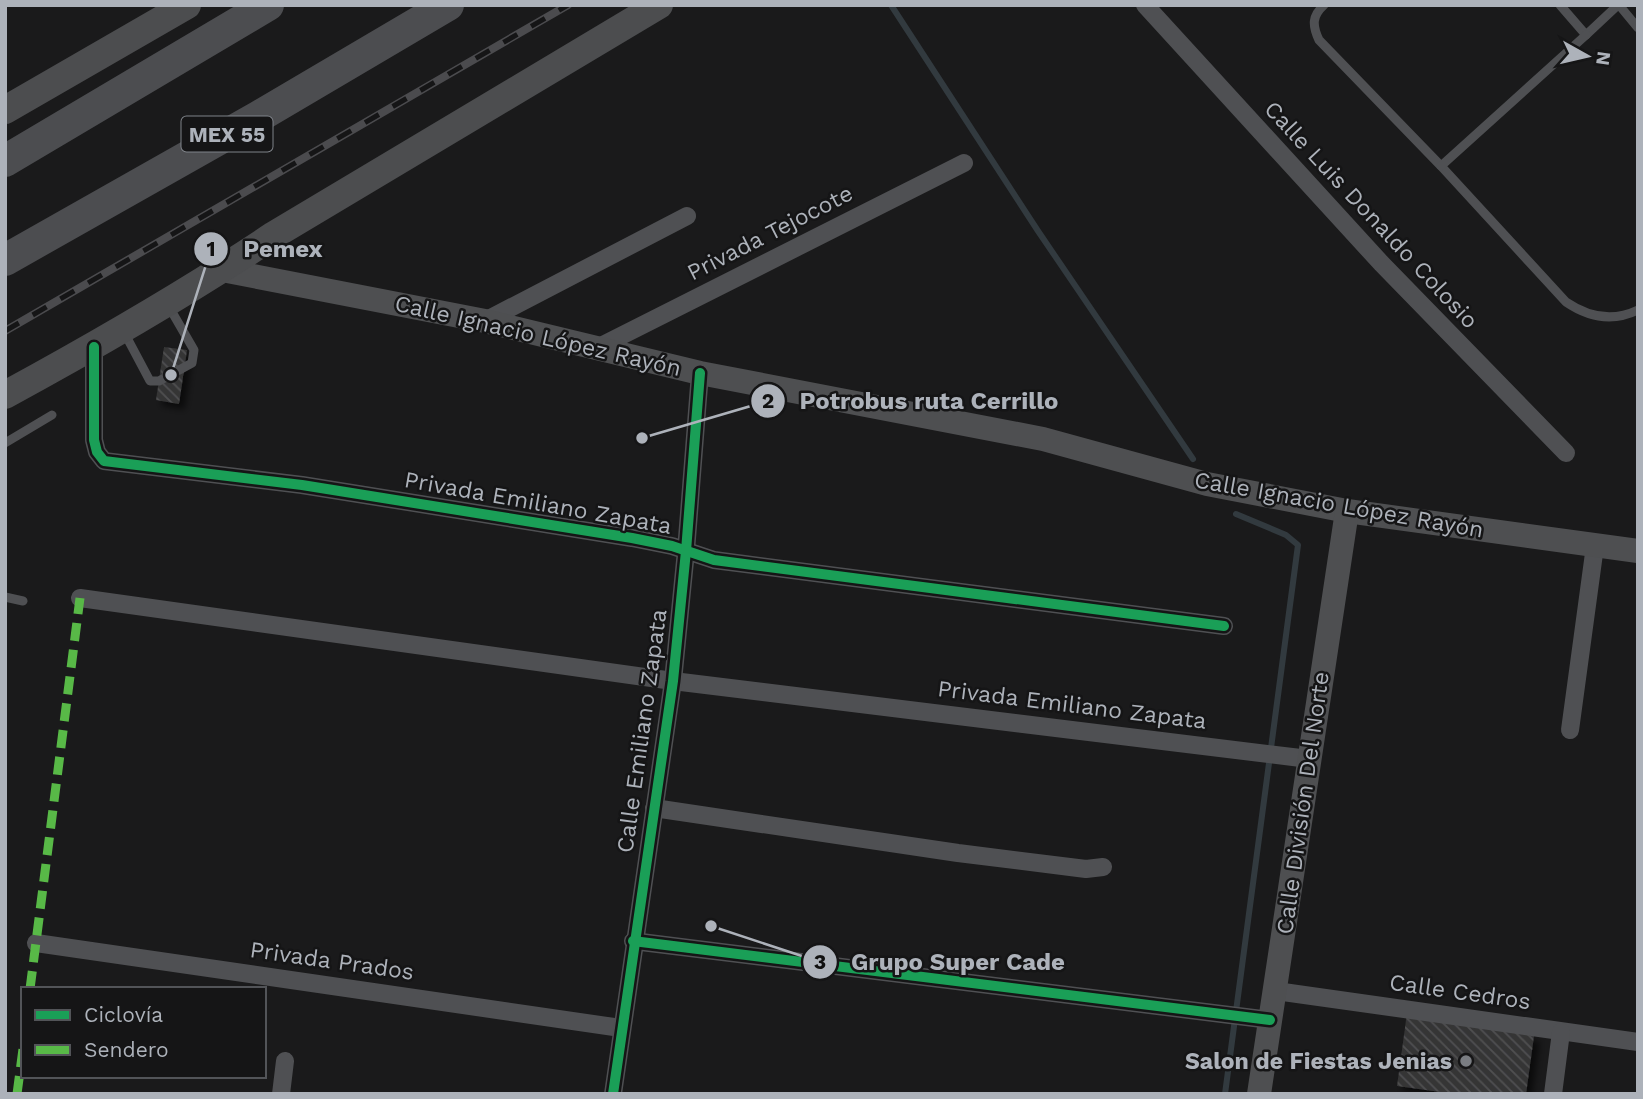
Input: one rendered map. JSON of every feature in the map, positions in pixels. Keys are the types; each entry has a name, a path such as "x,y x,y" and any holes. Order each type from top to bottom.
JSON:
{"highway":[{"path":"5,161 268,5"},
{"name":"MEX 55","path":"5,260 258,117 448,5"}],"main road":[{"path":"5,110 158,14 187,5"},
{"path":"5,395 94,347 222,270 274,234 659,5"},
{"name":"Calle Ignacio López Rayón","path":"222,270 485,321 700,373 1043,439 1207,484 1347,511 1638,551"},
{"name":"Calle División Del Norte","path":"1259,1094 1262,1019 1276,991 1298,758 1347,511"}],"street":[{"name":"Calle Luis Donaldo Colosio","path":"1145,5 1381,263 1566,453"},
{"name":"Privada Tejocote","path":"597,348 964,163"},
{"path":"485,321 687,216"},
{"name":"Privada Emiliano Zapata","path":"94,347 94,440 97,452 104,461 302,485 632,538 714,560 1224,626"},
{"name":"Calle Emiliano Zapata","path":"613,1093 633,941 673,681 700,373"},
{"path":"1570,730 1595,546"},
{"name":"Privada Emiliano Zapata","path":"80,598 673,681 1298,758"},
{"path":"654,808 958,853 1086,869 1103,867"},
{"path":"633,941 1262,1019"},
{"name":"Privada Prados","path":"36,943 621,1028"},
{"name":"Calle Cedros","path":"1276,991 1638,1042"},
{"path":"1553,1094 1561,1032"},
{"path":"281,1094 285,1061"},
{"path":"613,1093 618,1094"}],"lane":[{"path":"1324,5 1315,13 1318,40 1441,166 1566,302 1591,315 1610,317 1638,310"},
{"path":"1560,5 1586,35"},
{"path":"1441,166 1618,5 1638,28"},
{"path":"122,329 150,382 159,381 192,363 194,350 166,303"},
{"path":"5,443 52,415"},
{"path":"5,597 23,601"}],"building":[{"path":"164,347 187,350 179,404 156,400"},
{"name":"Salon de Fiestas Jenias","path":"1407,1013 1534,1036 1526,1094 1455,1094 1397,1086"}],"waterway":[{"path":"891,5 1038,231 1193,459"},
{"path":"1225,1094 1298,545 1286,535 1236,514"}],"railway":[{"path":"5,331 568,5"}],"marked path":[{"path":"30,987 80,598"},
{"path":"17,1094 21,1064"}],"cycle path":[{"path":"94,347 94,440 97,452 104,461 302,485 632,538 672,546 714,560 1224,626"},
{"path":"613,1094 673,681 700,373"},
{"path":"633,941 1270,1020"}],"place":[{"name":"Pemex","path":"171,375"},
{"name":"Potrobus ruta Cerrillo","path":"642,438"},
{"name":"Grupo Super Cade","path":"711,926"},
{"name":"Salon de Fiestas Jenias","path":"1466,1061"}]}
